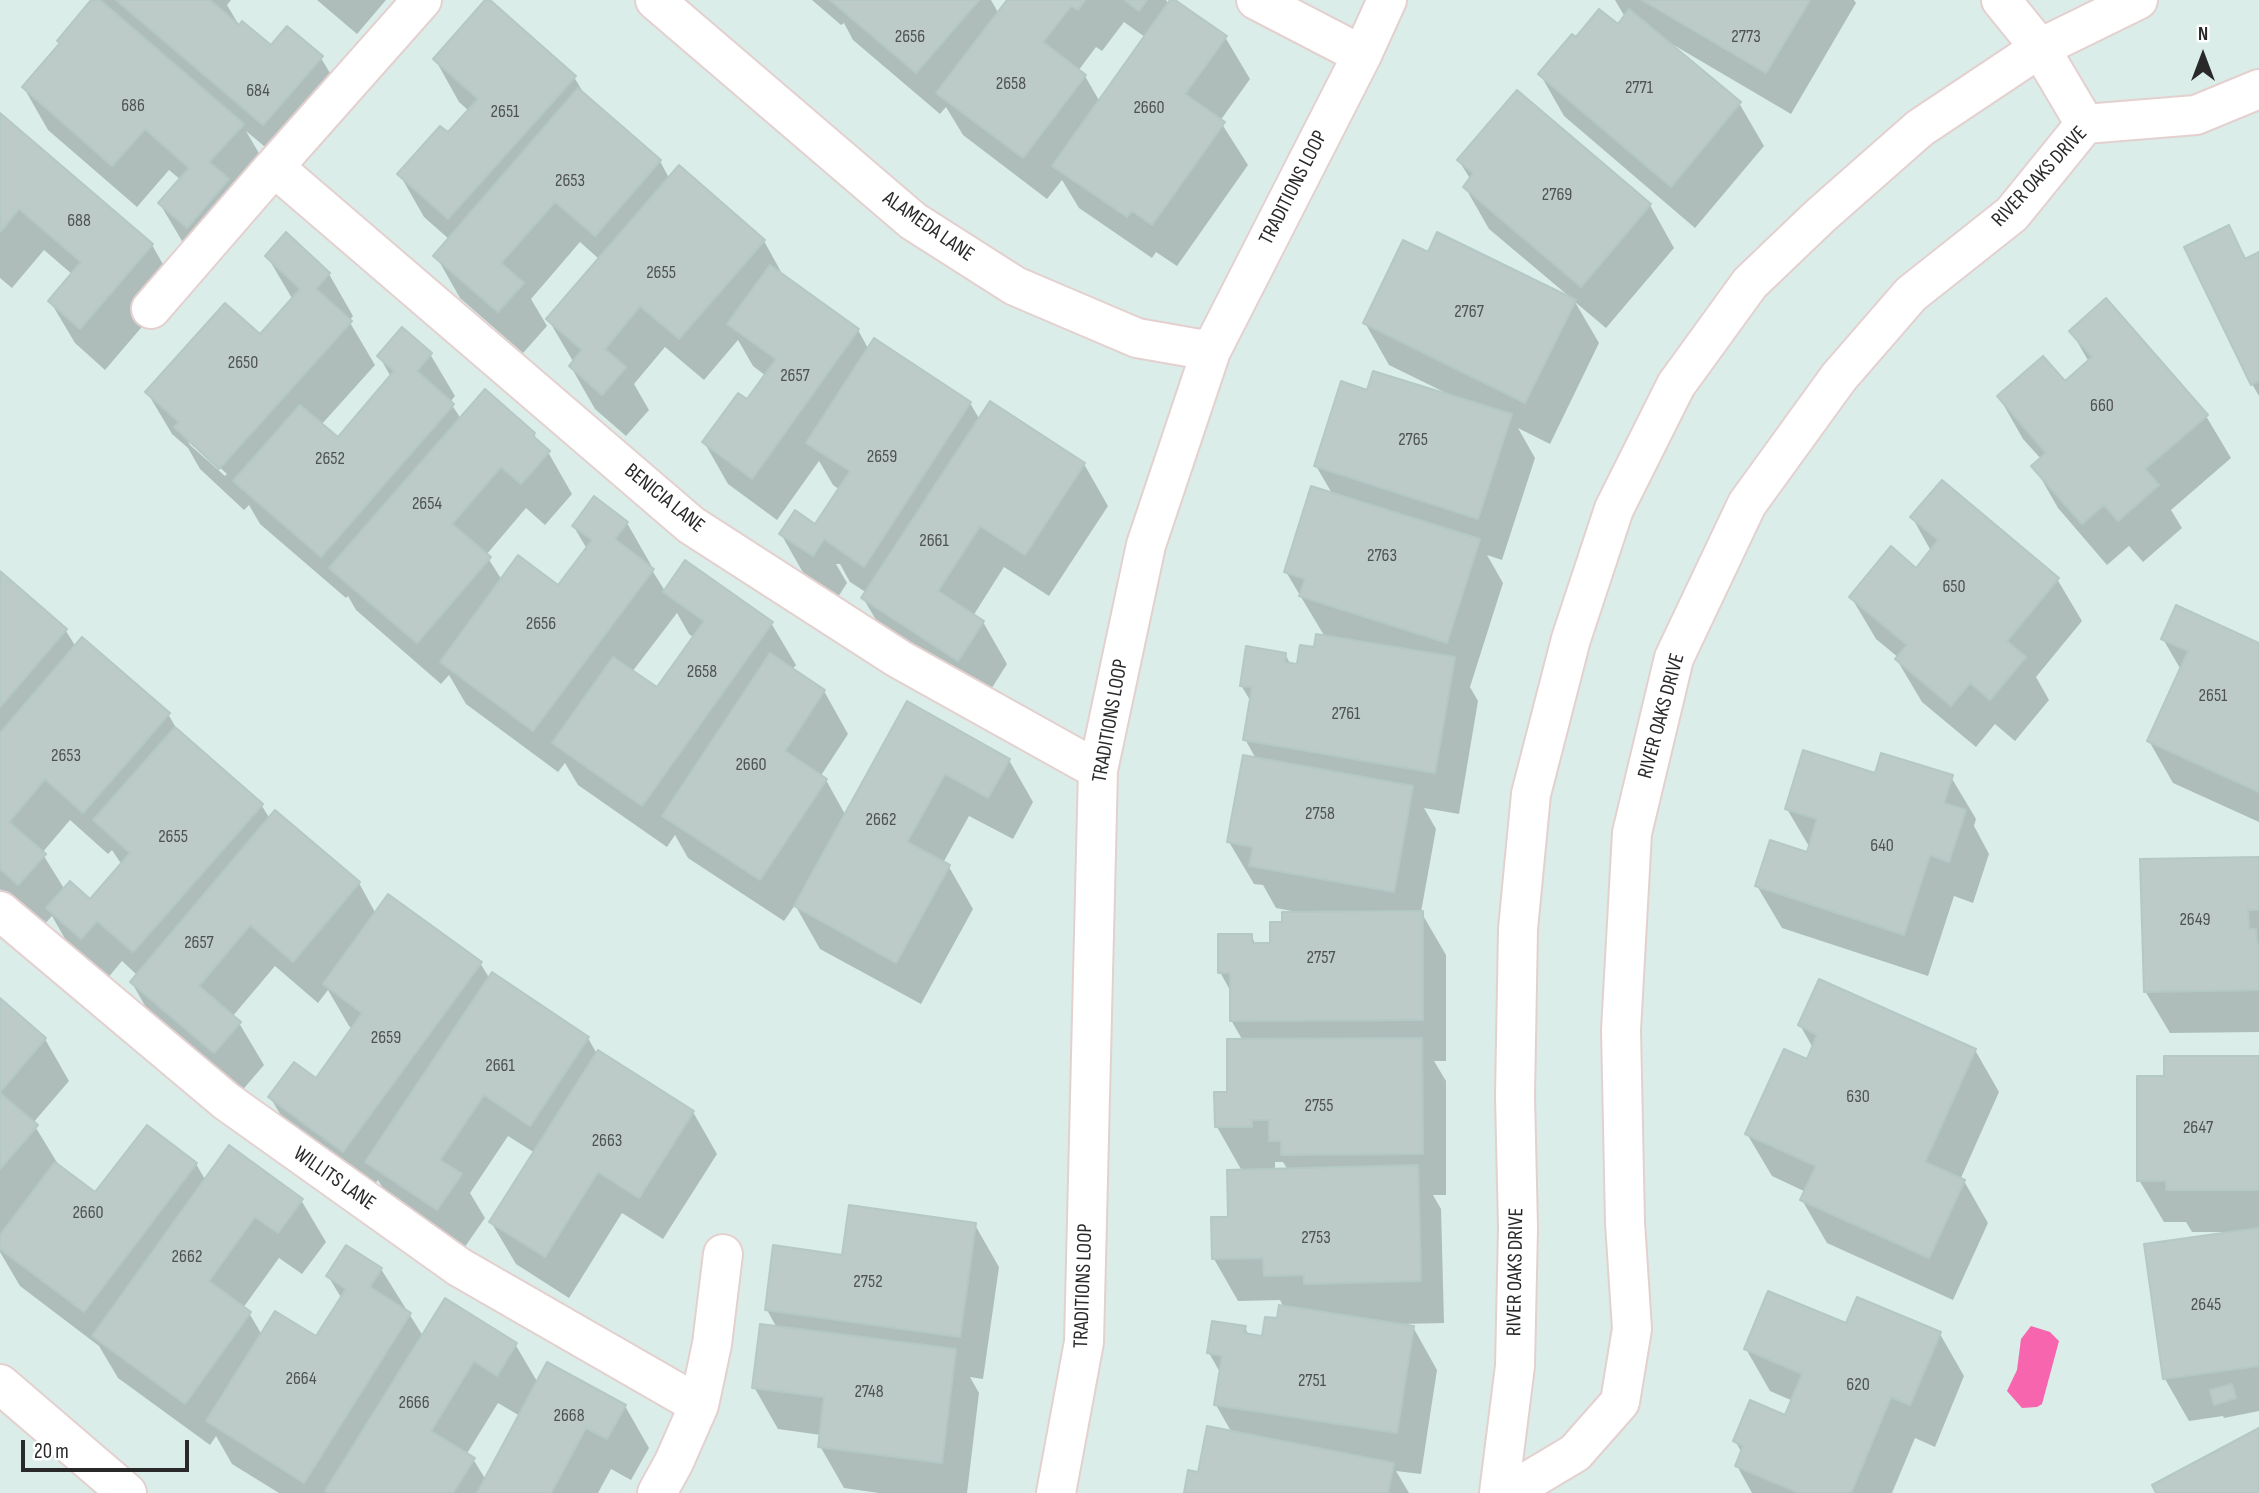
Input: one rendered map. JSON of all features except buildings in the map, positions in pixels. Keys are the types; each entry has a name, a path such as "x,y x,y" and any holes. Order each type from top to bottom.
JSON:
{"street":[{"path":"151,309 422,0"},
{"name":"ALAMEDA LANE","path":"655,0 912,221 1015,286 1137,338 1210,351"},
{"path":"1256,0 1362,55"},
{"name":"TRADITIONS LOOP","path":"1056,1493 1084,1342 1098,770 1146,545 1210,351 1362,55 1387,0"},
{"path":"2001,0 2040,48 2085,124"},
{"name":"RIVER OAKS DRIVE","path":"1499,1493 1515,1366 1518,929 1531,794 1571,639 1614,509 1676,385 1750,283 1820,216 1920,128 2040,48 2138,0"},
{"name":"RIVER OAKS DRIVE","path":"1508,1493 1575,1453 1620,1402 1632,1329 1625,1223 1621,1030 1632,832 1674,658 1747,504 1839,377 1911,294 2012,214 2085,124 2196,115 2259,89"},
{"name":"BENICIA LANE","path":"274,167 691,524 899,659 1098,770"},
{"name":"WILLITS LANE","path":"0,911 226,1101 447,1259 699,1405"},
{"path":"657,1493 699,1405 712,1344 723,1254"},
{"path":"0,1384 127,1493"}],"shaded area":[{"path":"2031,1326 2050,1332 2059,1341 2042,1404 2022,1408 2007,1391 2017,1370 2021,1339"}]}
